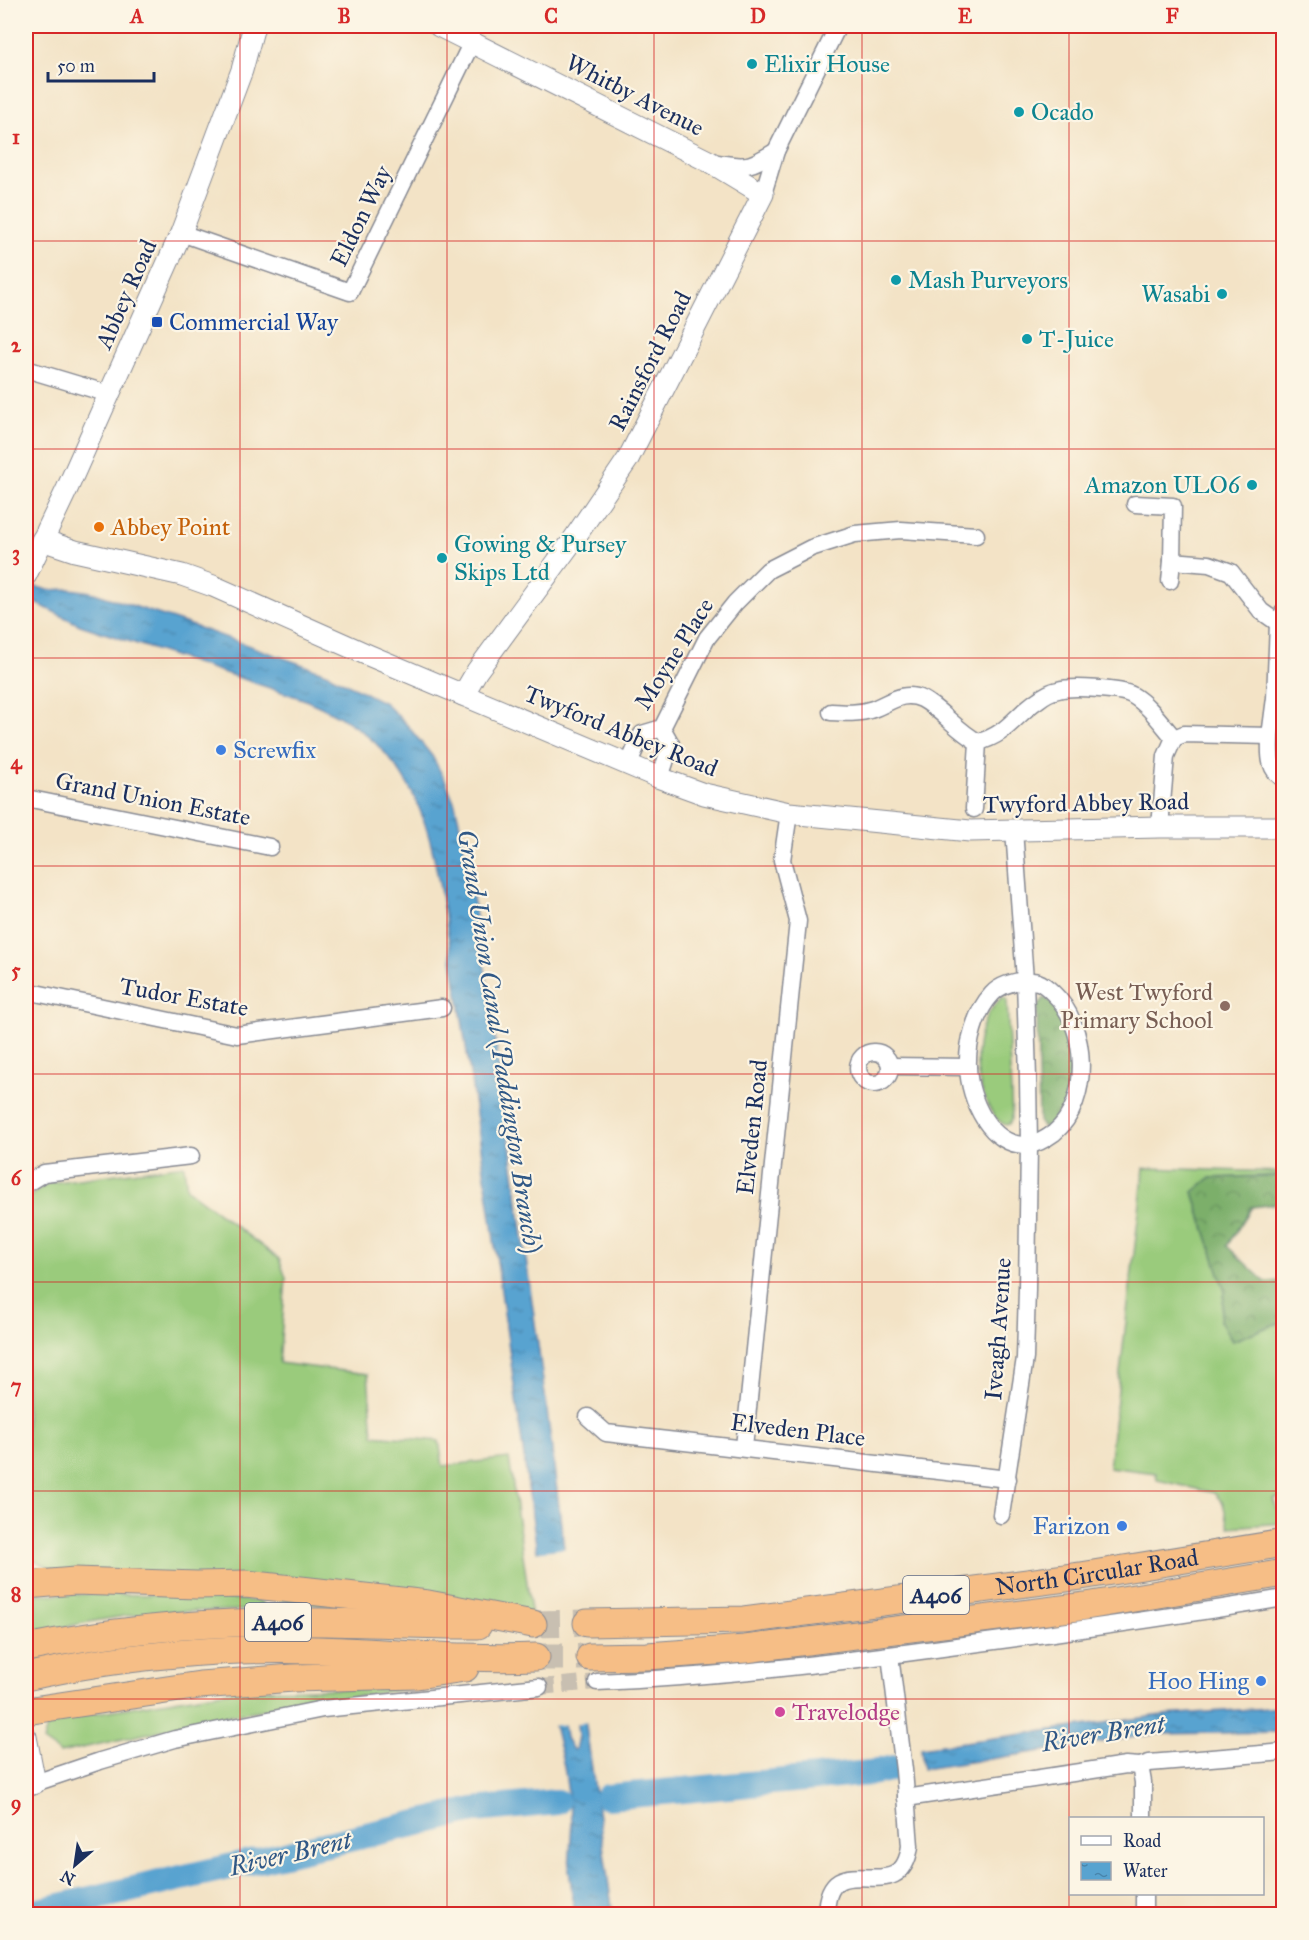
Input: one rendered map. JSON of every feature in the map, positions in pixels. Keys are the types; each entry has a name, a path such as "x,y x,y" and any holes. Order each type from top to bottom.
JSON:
{"highway":[{"name":"North Circular Road","path":"587,1623 744,1620 1071,1577 1284,1544"},
{"name":"North Circular Road","path":"590,1657 647,1656 745,1649 1086,1605 1284,1573"},
{"name":"A406","path":"26,1648 128,1631 260,1622 428,1626 533,1624 428,1604 246,1584 31,1582"},
{"name":"A406","path":"26,1677 108,1662 237,1651 315,1650 532,1658 417,1675 293,1678 200,1685 26,1712"}],"street":[{"name":"Abbey Road","path":"28,570 182,233 243,70 254,26"},
{"name":"Whitby Avenue","path":"439,26 710,162 763,194"},
{"name":"Rainsford Road","path":"463,695 477,671 571,543 628,459 763,194 776,151 838,26"},
{"name":"Eldon Way","path":"182,233 350,292 472,42"},
{"name":"Whitby Avenue","path":"710,162 742,167 755,163 776,151"},
{"path":"26,369 109,394"},
{"path":"1135,504 1173,506 1170,581"},
{"name":"Moyne Place","path":"628,765 642,734 662,728 707,638 735,603 768,570 811,548 855,534 901,530 976,535"},
{"name":"Twyford Abbey Road","path":"42,540 75,551 182,575 213,586 344,645 628,765 704,794 789,813 970,831 1284,827"},
{"path":"1172,561 1209,564 1231,572 1261,611 1281,617 1279,698 1270,735 1270,760 1275,774 1284,779"},
{"path":"831,712 854,713 873,709 899,696 921,699 965,735 978,742 1003,731 1038,700 1058,690 1116,690 1131,694 1147,707 1174,738"},
{"path":"660,778 671,744 662,728"},
{"path":"1160,827 1166,756 1174,738 1184,734 1270,735"},
{"path":"974,809 978,742"},
{"name":"Grand Union Estate","path":"26,798 270,847"},
{"name":"Elveden Road","path":"744,1448 798,921 782,860 789,813"},
{"name":"Iveagh Avenue","path":"1001,1515 1025,1358 1029,1145 1025,980 1014,830"},
{"path":"1025,980 1039,982 1062,1001 1072,1016 1078,1035 1081,1067 1075,1098 1062,1126 1041,1142 1029,1145 1005,1139 986,1122 977,1107 968,1067 969,1045 983,1007 992,994 1003,986 1025,980"},
{"name":"Tudor Estate","path":"26,991 237,1035 442,1008"},
{"path":"890,1066 968,1067"},
{"path":"26,1184 44,1173 191,1156"},
{"name":"Elveden Place","path":"588,1417 606,1433 1008,1479"},
{"path":"597,1682 770,1669 890,1655 1284,1598"},
{"path":"826,1914 829,1890 835,1883 843,1878 888,1877 904,1868 909,1858 906,1798 890,1655"},
{"path":"26,1737 30,1784 175,1739 323,1709 539,1687"},
{"path":"906,1798 1126,1765 1140,1766 1160,1762 1284,1752"},
{"path":"1140,1766 1143,1782 1143,1817"},
{"path":"1144,1895 1144,1914"}],"green space":[{"path":"1002,997 1007,999 1012,1119 1006,1125 991,1112 981,1088 977,1061 981,1032 986,1019"},
{"path":"1044,998 1055,1006 1062,1018 1068,1032 1073,1061 1072,1076 1064,1104 1046,1127 1042,1127 1039,1123 1037,1008"},
{"path":"184,1165 187,1189 279,1259 286,1278 279,1363 368,1374 373,1435 439,1441 443,1466 509,1458 533,1624 74,1580 26,1556 26,1199 49,1183"},
{"path":"1144,1168 1283,1172 1283,1175 1210,1178 1193,1192 1225,1292 1220,1321 1232,1341 1283,1323 1283,1497 1273,1499 1283,1523 1229,1527 1223,1503 1214,1493 1157,1480 1156,1473 1109,1467"},
{"path":"1283,1176 1283,1203 1252,1207 1227,1246 1265,1282 1283,1281 1283,1323 1232,1341 1220,1321 1225,1292 1193,1192 1210,1178"},
{"path":"35,1594 197,1595 263,1602 263,1610 142,1614 87,1622 26,1636 26,1597"},
{"path":"415,1688 235,1714 60,1753 43,1741 49,1721 234,1690"}],"water":[{"path":"26,584 48,590 70,589 91,592 326,673 385,703 407,725 432,756 446,782 455,804 462,834 487,980 546,1402 587,1734 613,1914 575,1914 569,1870 572,1821 564,1766 554,1725 536,1571 537,1551 484,1168 439,883 428,832 416,800 398,769 375,743 350,723 320,706 80,625 26,598","holes":["552,1550 557,1563 577,1724 578,1736 575,1750 566,1738 564,1724 546,1564"]},
{"path":"1283,1707 1283,1732 1156,1734 923,1769 921,1748 1163,1715"}],"pier":[{"path":"568,1548 588,1722 574,1724 551,1554 549,1564 567,1724 551,1726 533,1571 534,1552"}],"waterway":[{"name":"River Brent","path":"608,1797 870,1773 894,1768"},
{"name":"River Brent","path":"26,1914 474,1810 557,1802"}],"tunnel":[{"path":"533,1624 587,1623"},
{"path":"536,1657 590,1657"},
{"path":"539,1687 597,1682"}],"place":[{"name":"Elixir House","path":"752,64"},
{"name":"Ocado","path":"1019,112"},
{"name":"Mash Purveyors","path":"896,280"},
{"name":"Wasabi","path":"1222,294"},
{"name":"Commercial Way","path":"157,322"},
{"name":"T-Juice","path":"1027,339"},
{"name":"Amazon ULO6","path":"1252,485"},
{"name":"Abbey Point","path":"99,527"},
{"name":"Gowing & Pursey Skips Ltd","path":"442,558"},
{"name":"Screwfix","path":"221,750"},
{"name":"West Twyford Primary School","path":"1225,1006"},
{"name":"Farizon","path":"1122,1526"},
{"name":"Hoo Hing","path":"1261,1681"},
{"name":"Travelodge","path":"780,1712"}],"water label":[{"name":"Grand Union Canal (Paddington Branch)","path":"500,1041"}]}
